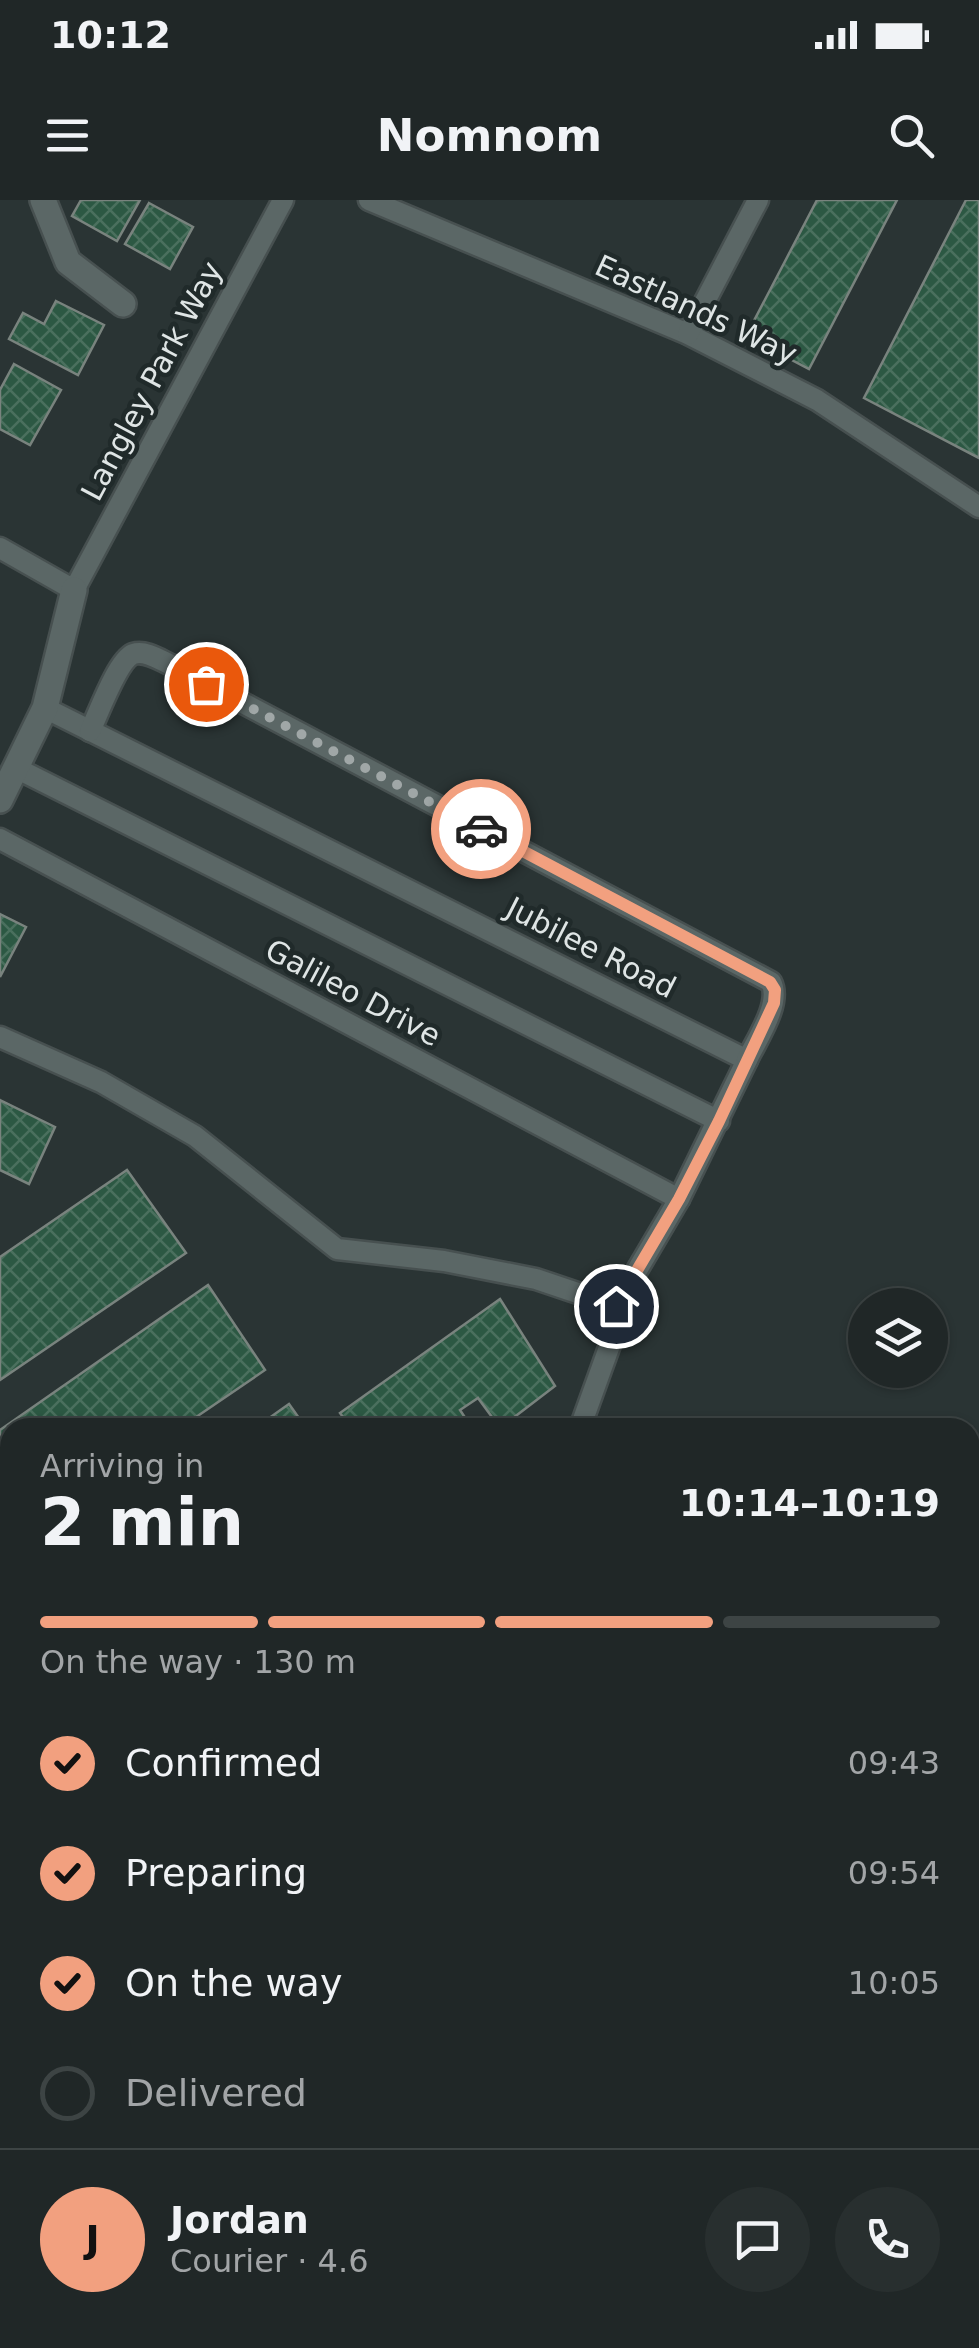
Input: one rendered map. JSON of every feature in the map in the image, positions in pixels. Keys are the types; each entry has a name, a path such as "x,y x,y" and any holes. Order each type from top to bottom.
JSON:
{"street":[{"path":"42,200 68,262 123,304"},
{"path":"0,800 45,708 74,590"}],"lane":[{"name":"Langley Park Way","path":"74,590 283,200"},
{"name":"Eastlands Way","path":"369,200 688,334 817,400 979,507"},
{"path":"688,334 758,200"},
{"path":"0,548 74,590"},
{"path":"90,731 122,662 133,654 146,653 770,982 775,990 774,1003 719,1121 616,1306 616,1331 584,1418"},
{"name":"Jubilee Road","path":"45,708 747,1060"},
{"path":"16,768 719,1121"},
{"name":"Galileo Drive","path":"0,840 679,1199"},
{"path":"0,1037 102,1082 195,1136 337,1249 444,1260 536,1279 616,1306"}],"building":[{"path":"81,200 140,200 117,241 72,216"},
{"path":"817,200 897,200 809,369 746,336"},
{"path":"966,200 979,200 979,458 864,398"},
{"path":"149,203 193,227 170,269 125,244"},
{"path":"56,301 104,325 78,375 9,339 23,313 44,324"},
{"path":"14,364 61,390 30,445 0,429 0,390"},
{"path":"0,914 26,927 0,977"},
{"path":"0,1100 55,1127 29,1184 0,1170"},
{"path":"127,1170 186,1253 0,1380 0,1257"},
{"path":"208,1285 265,1370 195,1418 17,1418"},
{"path":"500,1299 555,1386 513,1418 493,1418 478,1398 460,1410 465,1418 344,1418 340,1413"},
{"path":"289,1404 299,1418 269,1418"}],"way so far":[{"path":"206,684 481,829"}],"route":[{"path":"481,829 770,982 775,990 774,1003 719,1121 616,1306"}]}
